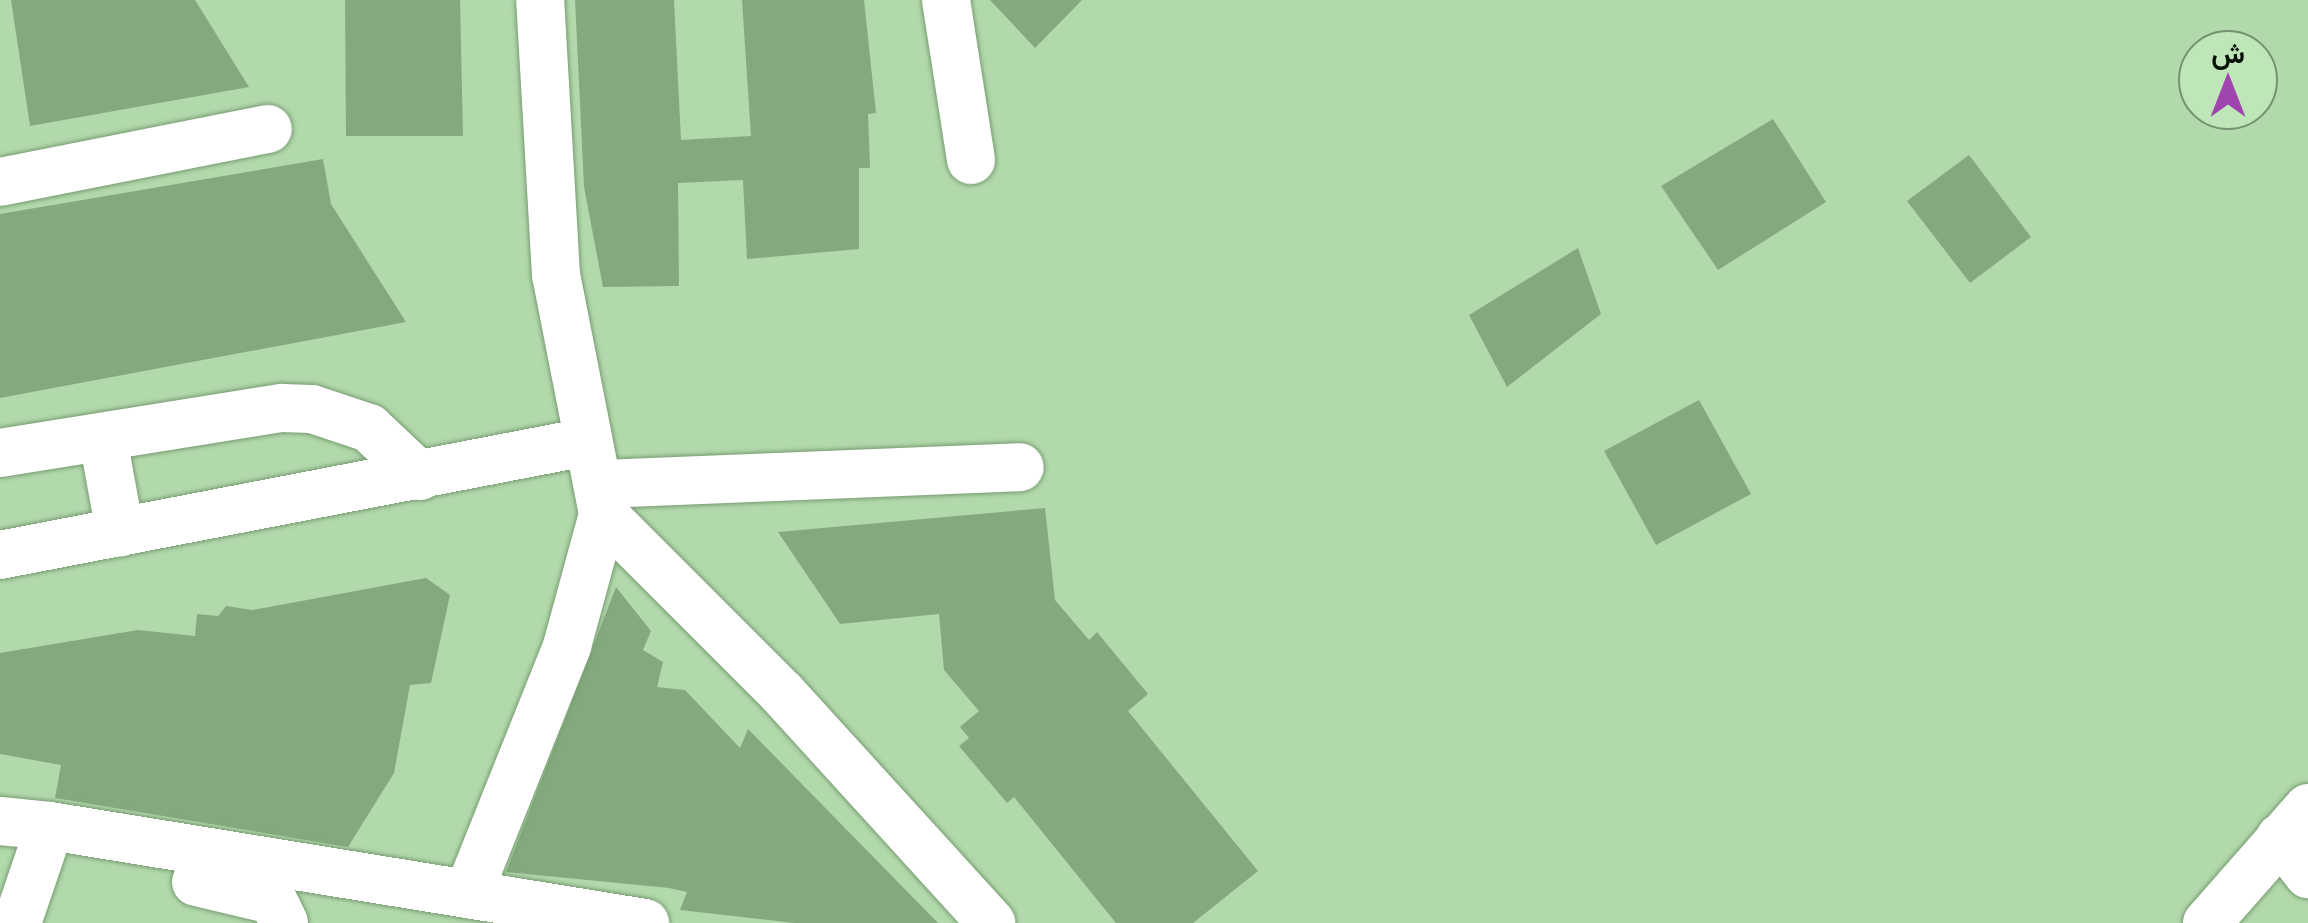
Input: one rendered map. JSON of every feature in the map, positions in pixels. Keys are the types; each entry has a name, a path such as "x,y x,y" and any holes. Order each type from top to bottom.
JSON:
{"street":[{"path":"468,894 566,646 597,480 548,203 540,0"},
{"path":"946,0 970,160"},
{"path":"0,182 268,129"},
{"path":"0,453 282,408 312,409 370,428 420,476"},
{"path":"103,439 120,532"},
{"path":"0,555 420,476 597,480 1020,467"},
{"path":"597,480 782,693 991,923"},
{"path":"0,822 45,839 273,900 284,923"},
{"path":"45,839 468,894 644,923"},
{"path":"17,923 45,839"},
{"path":"2207,923 2299,840"}],"building":[{"path":"11,0 195,0 249,87 30,126"},
{"path":"345,0 460,0 463,136 346,136"},
{"path":"575,0 674,0 681,140 751,136 742,0 864,0 876,113 868,114 870,168 859,168 859,249 747,259 743,180 678,183 679,286 603,287 584,187"},
{"path":"990,0 1082,0 1035,48"},
{"path":"1773,119 1826,202 1718,270 1661,186"},
{"path":"1969,155 2031,237 1970,283 1907,201"},
{"path":"323,159 331,204 406,322 0,398 0,214"},
{"path":"1578,248 1601,314 1507,387 1469,315"},
{"path":"1699,400 1751,494 1656,545 1604,451"},
{"path":"1045,508 1055,600 1089,640 1097,632 1148,694 1128,711 1258,871 1193,923 1116,923 1014,797 1007,803 959,746 969,738 960,727 979,711 944,670 939,614 840,624 778,532"},
{"path":"426,578 450,595 431,683 410,685 394,773 348,847 55,798 61,765 0,754 0,653 138,630 195,636 197,614 218,616 226,606 252,610"},
{"path":"616,587 651,631 643,650 663,662 657,687 685,690 740,748 748,729 938,923 794,923 680,910 687,892 506,872"}]}
